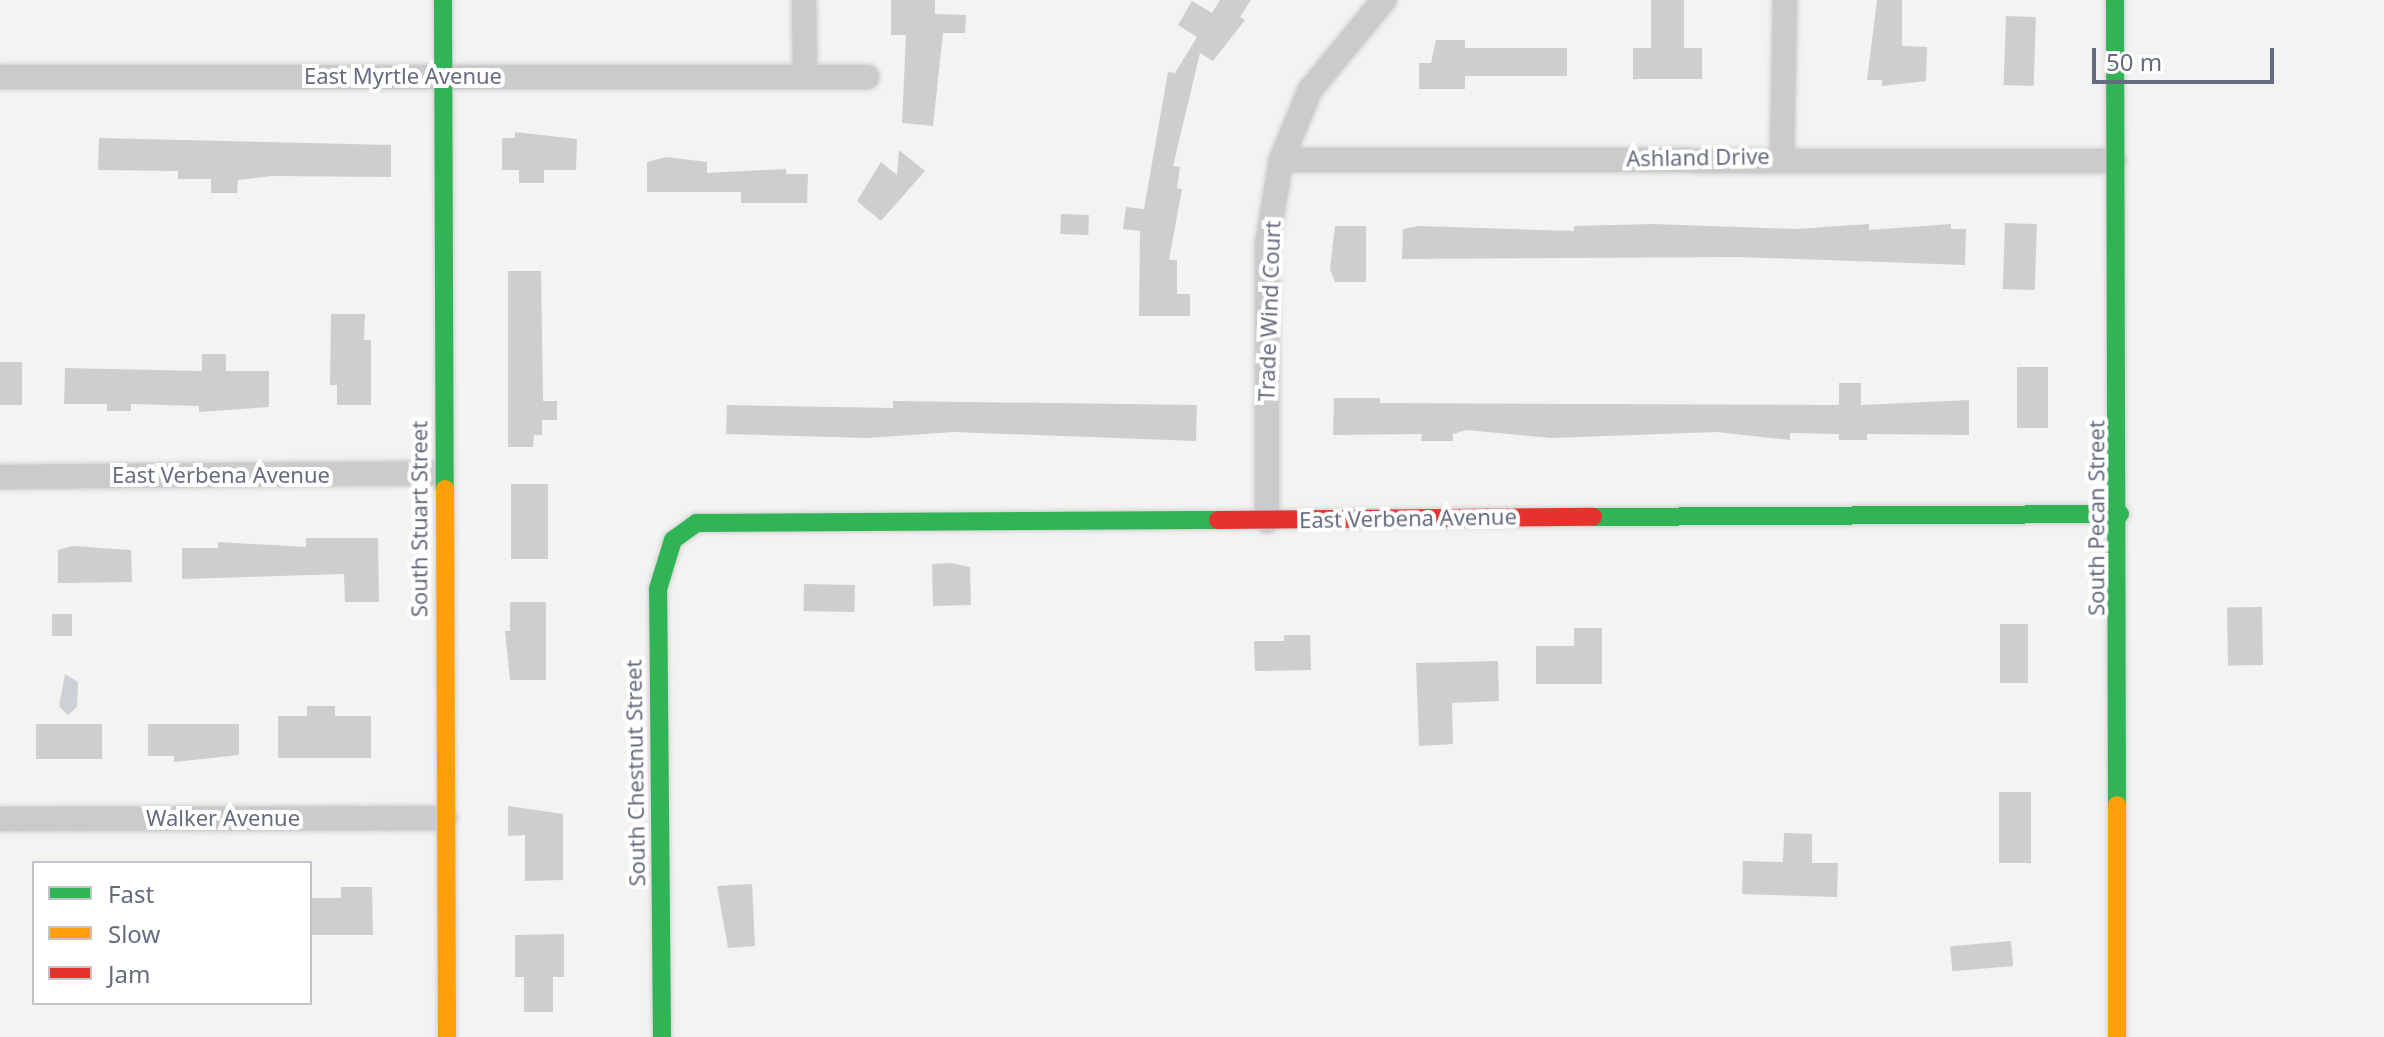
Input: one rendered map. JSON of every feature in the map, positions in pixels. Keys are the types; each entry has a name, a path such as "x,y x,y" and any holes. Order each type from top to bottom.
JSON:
{"street":[{"name":"South Stuart Street","path":"443,0 442,473 447,1037"},
{"path":"804,0 805,77"},
{"name":"Trade Wind Court","path":"1267,521 1267,245 1281,160 1310,90 1384,0"},
{"path":"1782,156 1785,0"},
{"name":"South Pecan Street","path":"2115,0 2114,161 2120,514 2117,1037"},
{"name":"East Myrtle Avenue","path":"0,77 867,77"},
{"name":"Ashland Drive","path":"1281,160 1782,156 2114,161"},
{"name":"East Verbena Avenue","path":"0,477 442,473"},
{"name":"East Verbena Avenue","path":"696,523 2120,514"},
{"name":"South Chestnut Street","path":"662,1037 658,589 661,563 673,540 696,523"},
{"name":"Walker Avenue","path":"0,819 445,818"}],"shaded area":[{"path":"65,674 78,682 77,707 68,715 59,706"}],"building":[{"path":"891,0 935,0 935,14 966,15 965,33 943,33 933,126 902,123 906,35 891,35"},
{"path":"1220,0 1251,0 1240,17 1245,20 1213,61 1200,53 1173,166 1180,167 1177,188 1182,189 1169,260 1177,260 1177,294 1190,294 1190,316 1139,316 1140,231 1123,229 1126,207 1144,209 1168,72 1175,73 1197,37 1178,25 1192,1 1212,13"},
{"path":"1651,0 1684,0 1684,48 1702,48 1702,79 1633,79 1633,48 1651,48"},
{"path":"1877,0 1902,0 1902,46 1927,47 1926,81 1882,86 1882,80 1867,80"},
{"path":"2006,16 2036,17 2034,86 2004,85"},
{"path":"1436,40 1465,40 1465,48 1567,48 1567,76 1465,76 1465,89 1419,89 1419,63 1431,63"},
{"path":"515,132 577,139 576,170 544,170 544,183 519,183 519,170 502,170 502,138 515,138"},
{"path":"99,138 391,145 391,177 272,176 238,180 237,193 211,193 211,179 178,179 178,171 98,170"},
{"path":"899,150 925,171 881,221 857,201 881,162 897,175"},
{"path":"666,157 707,162 707,173 786,169 786,174 808,174 807,203 741,203 741,192 647,192 647,162"},
{"path":"1061,214 1089,215 1088,235 1060,234"},
{"path":"2005,223 2037,224 2035,290 2003,289"},
{"path":"1653,224 1796,229 1869,224 1869,230 1951,224 1951,229 1966,229 1965,265 1740,257 1402,259 1403,229 1419,226 1574,231 1574,226"},
{"path":"1335,226 1366,226 1366,282 1335,282 1330,269"},
{"path":"508,271 541,271 543,401 557,401 557,420 542,420 542,435 534,435 533,447 508,447"},
{"path":"331,314 365,314 364,340 371,340 371,405 337,405 337,385 330,385"},
{"path":"202,354 226,354 226,371 269,371 269,407 199,412 199,406 131,404 131,411 107,411 107,404 64,404 65,368 202,371"},
{"path":"0,362 22,362 22,405 0,405"},
{"path":"2017,367 2048,367 2048,428 2017,428"},
{"path":"1839,383 1861,383 1861,405 1969,400 1969,435 1867,434 1867,440 1839,440 1839,434 1790,433 1790,440 1716,432 1551,438 1466,430 1453,434 1453,441 1421,441 1422,434 1333,435 1334,398 1380,398 1380,403 1839,405"},
{"path":"893,401 1197,405 1196,441 954,432 867,438 726,434 727,405 893,408"},
{"path":"511,484 548,484 548,559 511,559"},
{"path":"306,538 378,538 379,602 345,602 344,574 182,579 182,548 218,548 218,542 306,547"},
{"path":"72,546 131,550 132,582 58,583 58,550"},
{"path":"951,563 970,567 971,605 933,606 932,564"},
{"path":"804,584 855,585 855,612 804,611"},
{"path":"510,602 546,602 546,680 510,680 505,631 510,631"},
{"path":"2262,607 2263,665 2228,666 2227,608"},
{"path":"52,614 72,614 72,636 52,636"},
{"path":"2000,624 2028,624 2028,683 2000,683"},
{"path":"1574,628 1602,628 1602,684 1536,684 1536,646 1574,646"},
{"path":"1284,635 1310,635 1311,670 1255,671 1254,641 1284,641"},
{"path":"1498,661 1499,701 1452,703 1453,744 1419,746 1416,663"},
{"path":"307,706 335,706 335,716 371,716 371,758 278,758 278,716 307,716"},
{"path":"36,724 102,724 102,759 36,759"},
{"path":"148,724 239,724 239,755 174,762 174,756 148,756"},
{"path":"1999,792 2031,792 2031,863 1999,863"},
{"path":"508,806 563,814 563,880 525,881 525,835 508,836"},
{"path":"1784,833 1812,834 1812,863 1838,863 1837,897 1742,894 1743,861 1783,862"},
{"path":"752,884 755,946 728,948 717,886"},
{"path":"341,887 372,887 373,935 312,935 312,898 341,898"},
{"path":"564,934 564,977 553,977 553,1012 524,1012 524,977 515,977 515,935"},
{"path":"2011,941 2013,966 1952,971 1950,946"}],"traffic: fast":[{"path":"443,0 445,489"},
{"path":"2115,0 2117,805"},
{"path":"1593,517 2120,514"},
{"path":"662,1037 658,589 673,540 696,523 1218,520"}],"traffic: slow":[{"path":"445,489 447,1037"},
{"path":"2117,805 2117,1037"}],"traffic: jam":[{"path":"1218,520 1593,517"}]}
